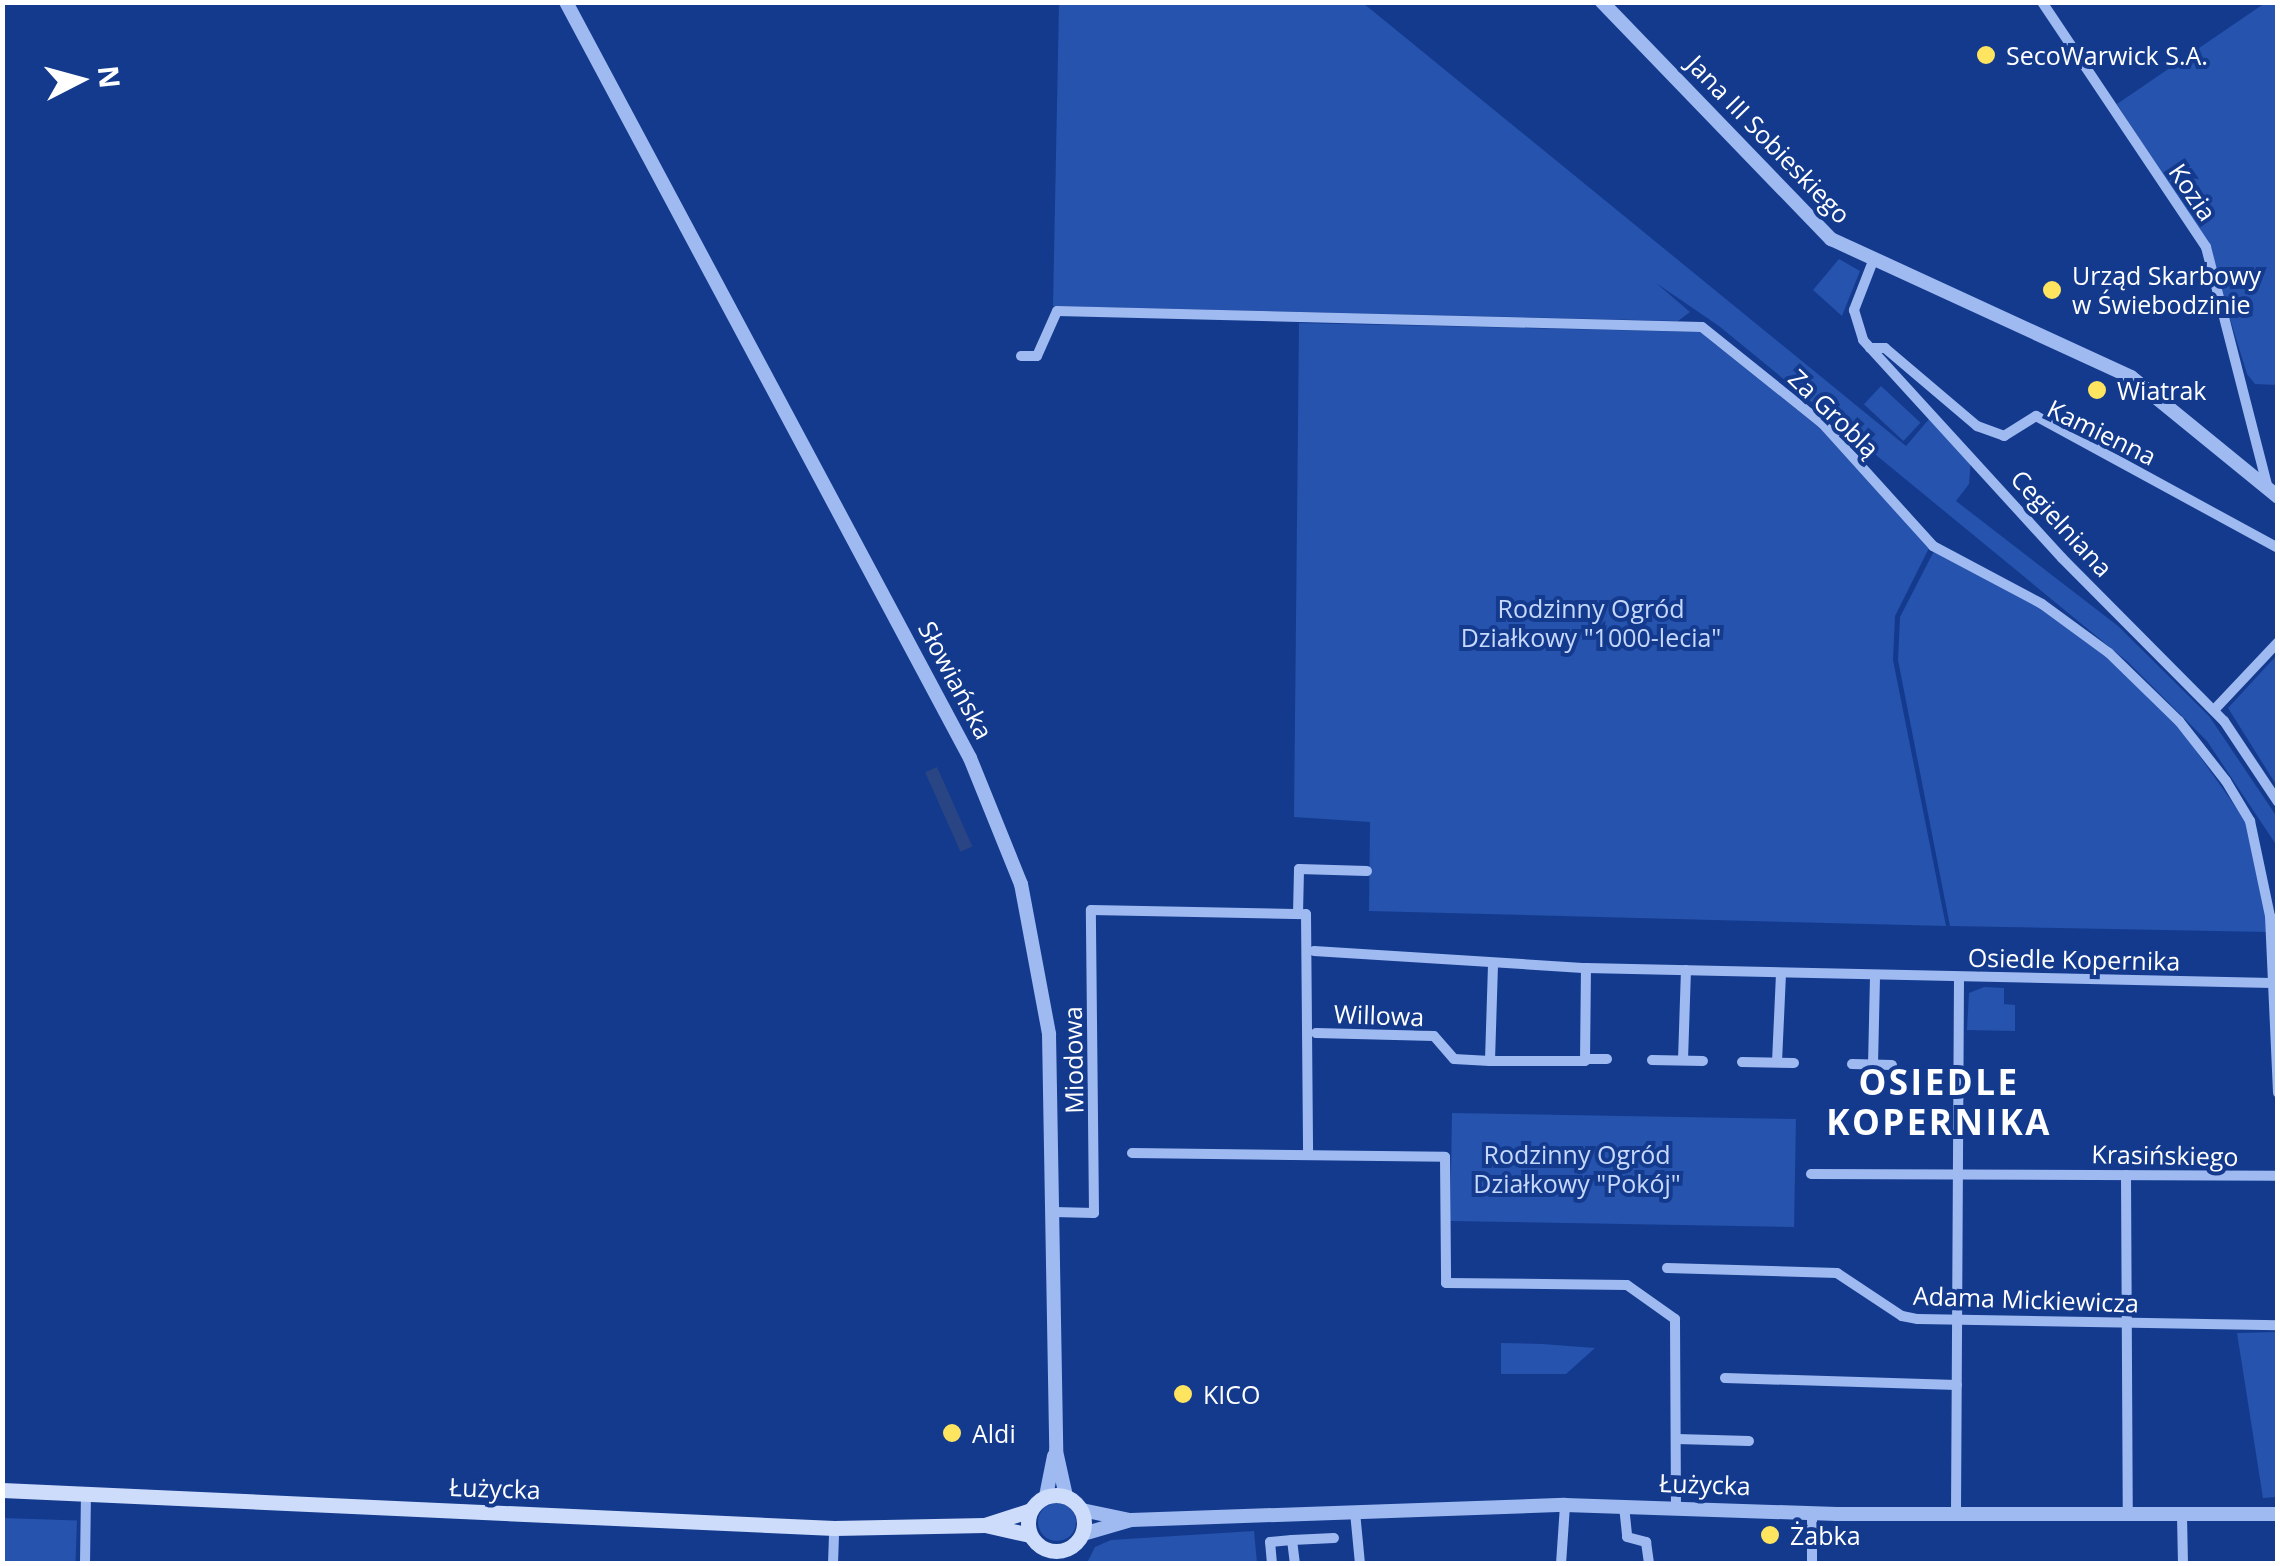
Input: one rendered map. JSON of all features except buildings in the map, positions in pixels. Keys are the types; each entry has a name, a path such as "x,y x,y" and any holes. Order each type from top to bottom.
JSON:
{"main road":[{"name":"Łużycka","path":"2,1490 834,1528 985,1525 1030,1534"},
{"path":"1046,1496 1066,1496 1082,1510 1083,1534 1069,1555 1048,1556 1030,1534 1031,1510 1046,1496"},
{"name":"Łużycka","path":"985,1525 1031,1510"}],"street":[{"name":"Słowiańska","path":"566,2 994,812 1020,884 1042,973 1054,1212 1056,1450 1066,1496"},
{"name":"Jana III Sobieskiego","path":"1602,2 1816,226 1873,261 2131,377 2273,492"},
{"name":"Kozia","path":"2042,2 2206,247 2273,492"},
{"name":"Cegielniana","path":"1873,261 1853,316 1870,348 2062,558 2214,710 2278,802"},
{"name":"Za Groblą","path":"1021,356 1036,356 1057,312 1702,327 1822,423 1933,546 2061,616 2179,721 2250,821 2270,916 2278,1093"},
{"name":"Kamienna","path":"1870,348 1884,348 1977,426 2000,436 2036,416 2278,548"},
{"path":"2214,710 2278,642"},
{"path":"1308,1155 1306,914 1298,914 1299,869 1367,871"},
{"name":"Miodowa","path":"1054,1212 1094,1214 1091,910 1298,914"},
{"name":"Osiedle Kopernika","path":"1314,951 1443,954 1452,963 1586,968 2272,983"},
{"path":"1494,964 1490,1061 1607,1059"},
{"path":"1584,1058 1586,968"},
{"path":"1683,1060 1686,970"},
{"path":"1777,1062 1781,973"},
{"path":"1873,1065 1875,976"},
{"path":"1956,1514 1959,978"},
{"name":"Willowa","path":"1316,1032 1434,1036 1454,1059 1490,1061"},
{"path":"1652,1060 1703,1061"},
{"path":"1742,1062 1794,1063"},
{"path":"1852,1064 1892,1065"},
{"path":"1132,1153 1446,1157 1446,1283 1640,1290 1678,1328 1676,1508"},
{"name":"Krasińskiego","path":"1811,1174 2278,1176"},
{"path":"2126,1175 2128,1515"},
{"name":"Adama Mickiewicza","path":"1668,1268 1836,1273 1902,1316 2278,1325"},
{"path":"1725,1378 1957,1385"},
{"path":"1677,1439 1750,1442"},
{"name":"Słowiańska","path":"1046,1496 1056,1450"},
{"path":"85,1564 86,1494"},
{"path":"1561,1564 1565,1505"},
{"name":"Łużycka","path":"1082,1510 1131,1520 1565,1505 1812,1513 2278,1514"},
{"path":"1624,1506 1626,1537 1646,1542 1649,1564"},
{"path":"1355,1512 1360,1564"},
{"path":"1812,1513 1812,1564"},
{"path":"2182,1516 2183,1564"},
{"name":"Łużycka","path":"1083,1534 1131,1520"},
{"path":"833,1564 834,1528"},
{"path":"1272,1564 1270,1542 1334,1538"},
{"path":"1292,1540 1294,1564"}],"green space":[{"path":"1059,3 1363,3 1906,446 1930,418 1971,458 1969,484 1956,501 2118,626 2209,716 2277,817 2277,846 2207,741 2128,662 1719,326 1656,283 1690,312 1678,321 1053,306"},
{"path":"2265,3 2277,3 2277,385 2255,384 2247,374 2207,244 2117,104"},
{"path":"1839,259 1860,271 1842,316 1813,290"},
{"name":"Rodzinny Ogród Działkowy \"1000-lecia\"","path":"1299,323 1700,332 1820,428 1929,548 1895,616 1893,660 1946,926 1369,911 1370,822 1294,817"},
{"path":"1881,386 1920,423 1903,441 1864,404"},
{"path":"1934,551 2040,607 2108,656 2177,724 2247,823 2269,932 1950,926 1898,660 1900,617"},
{"path":"2277,655 2277,786 2228,708"},
{"path":"1984,987 2004,988 2004,1004 2015,1005 2015,1031 1967,1030 1969,993"},
{"name":"Rodzinny Ogród Działkowy \"Pokój\"","path":"1452,1113 1796,1119 1794,1227 1450,1221"},
{"path":"2277,1332 2277,1497 2263,1498 2237,1333"},
{"path":"1501,1343 1595,1348 1566,1374 1501,1374"},
{"path":"1057,1503 1070,1509 1076,1522 1070,1535 1057,1541 1044,1535 1038,1522 1044,1509"},
{"path":"3,1518 77,1521 75,1564 2,1563"},
{"path":"1254,1531 1257,1563 1087,1563 1095,1547 1111,1540"}],"shaded area":[{"path":"937,767 972,846 961,852 925,772"}],"place":[{"name":"SecoWarwick S.A.","path":"1986,55"},
{"name":"Urząd Skarbowy w Świebodzinie","path":"2052,290"},
{"name":"Wiatrak","path":"2097,390"},
{"name":"KICO","path":"1183,1394"},
{"name":"Aldi","path":"952,1433"},
{"name":"Żabka","path":"1770,1535"}],"district":[{"name":"OSIEDLE KOPERNIKA","path":"1939,1102"}]}
